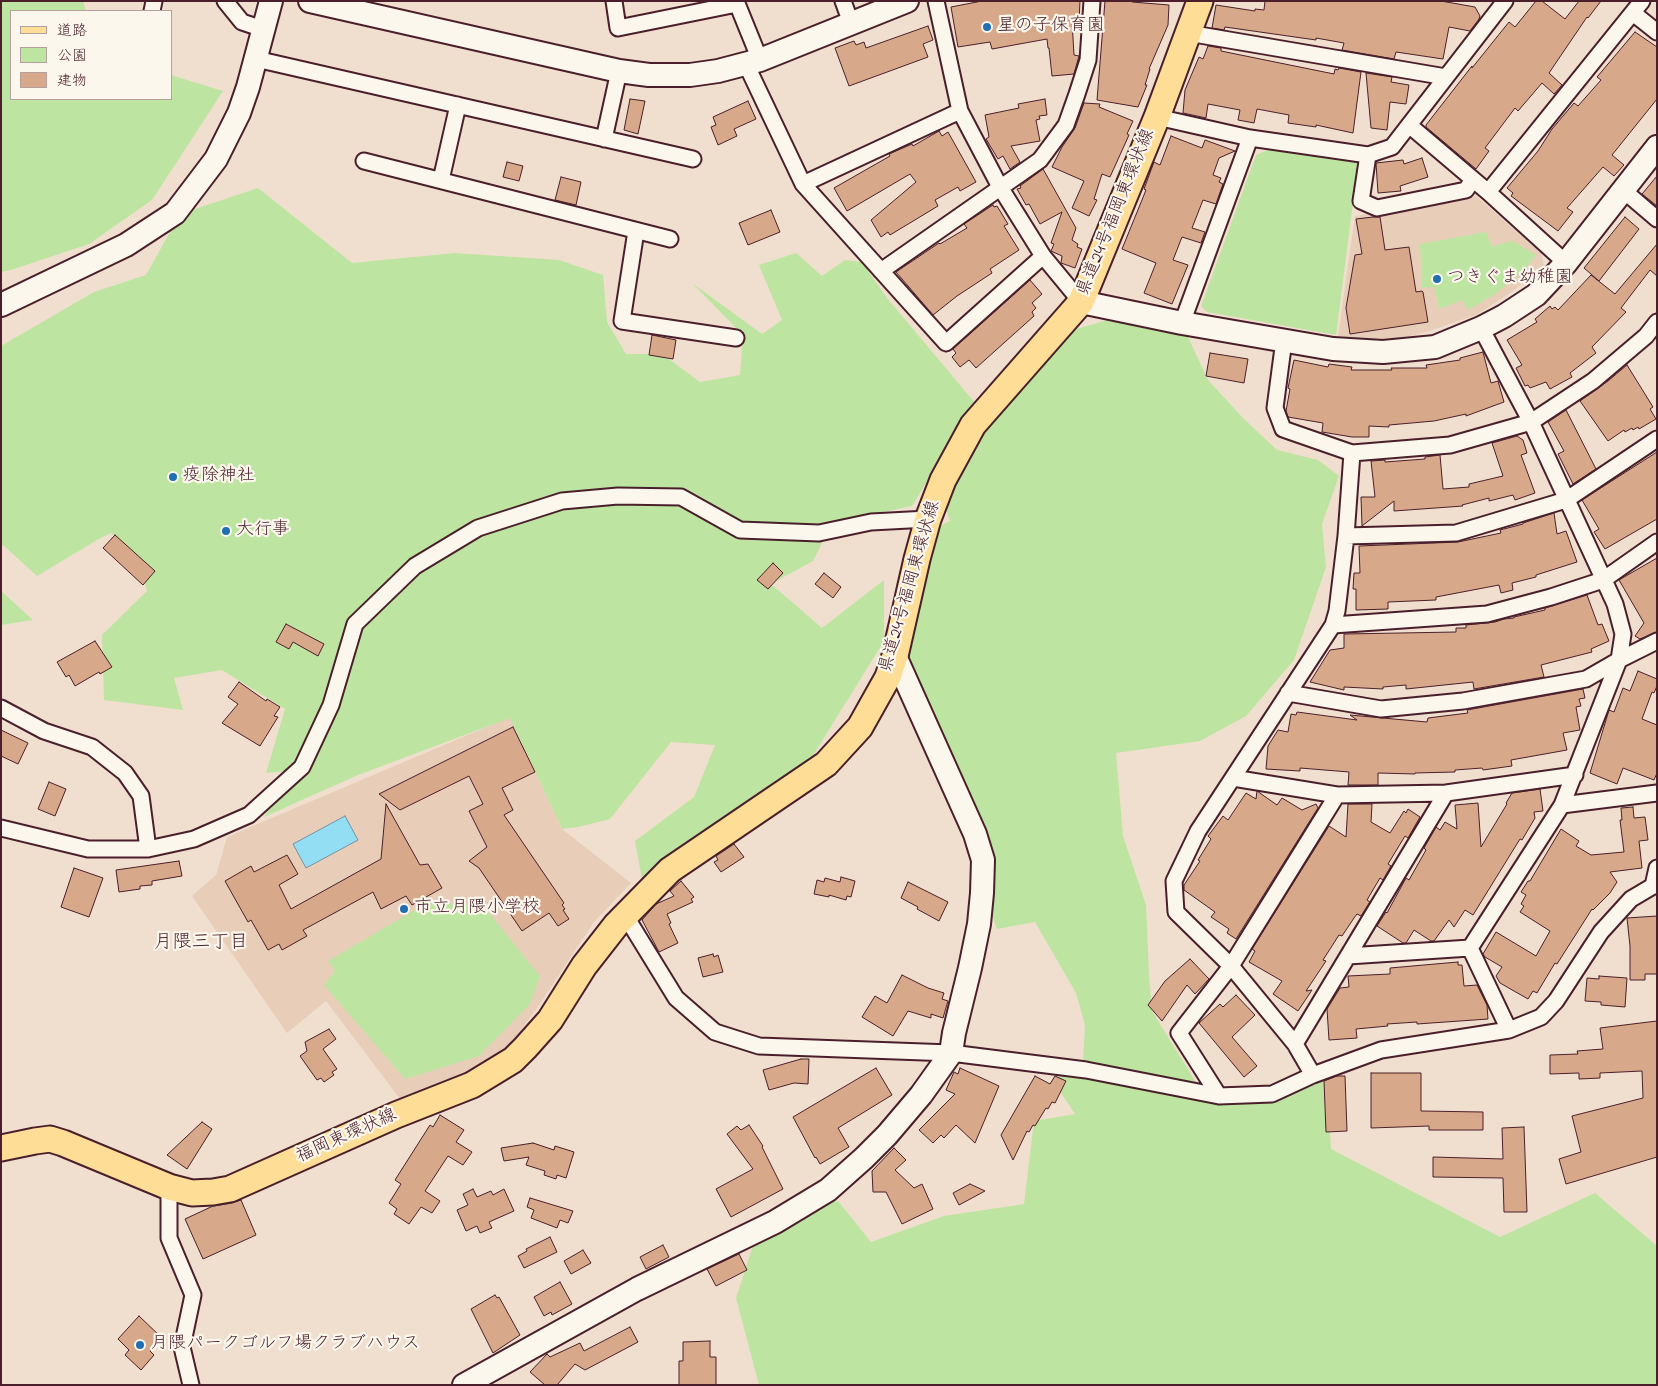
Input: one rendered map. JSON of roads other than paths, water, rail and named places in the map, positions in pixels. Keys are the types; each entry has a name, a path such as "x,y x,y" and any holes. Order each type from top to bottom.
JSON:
{"main road":[{"name":"県道24号福岡東環状線","path":"625,914 670,870 826,764 860,727 888,677 896,656 916,559 928,519 943,480 973,425 1081,302 1157,117 1200,1"},
{"name":"福岡東環状線","path":"1,1148 35,1140 50,1140 63,1143 169,1187 192,1193 230,1189 396,1115 472,1085 513,1060 550,1020 584,966 625,914"}],"street":[{"path":"225,1 242,22 263,28"},
{"path":"1,305 126,246 175,212 211,165 226,142 240,114 271,1"},
{"path":"310,1 619,71 649,75 690,75 718,71 753,62 907,1"},
{"path":"614,1 618,28 735,2 753,62 803,184 946,343 1043,256"},
{"path":"843,1 851,23"},
{"path":"936,1 960,111 1000,187 1043,256 1081,302 1182,323 1333,349 1383,352 1435,347 1481,328 1504,316 1536,295 1566,263 1657,147"},
{"path":"881,271 1040,160 1066,126 1088,60 1092,1"},
{"path":"1157,117 1250,138 1368,155 1392,147 1505,1"},
{"path":"1488,192 1637,7 1657,32"},
{"path":"1188,33 1446,77"},
{"path":"256,59 693,159"},
{"path":"604,139 619,71"},
{"path":"441,180 458,105"},
{"path":"803,184 960,111"},
{"path":"1409,125 1488,192 1566,263"},
{"path":"1182,323 1250,138"},
{"path":"1368,155 1361,201 1377,208 1466,190 1473,179"},
{"path":"364,160 670,239"},
{"path":"1622,190 1657,218"},
{"path":"636,231 622,322 736,338"},
{"path":"1284,340 1275,408 1283,429 1352,454 1450,445 1531,422 1592,381 1651,337 1657,322"},
{"path":"1470,948 1562,804 1619,660 1623,634 1615,604 1531,422 1481,328"},
{"path":"1346,536 1456,533 1566,500 1657,439"},
{"path":"1313,1075 1295,1044 1231,966 1176,912 1174,881 1198,831 1333,625 1337,611 1346,536 1352,454"},
{"path":"1,828 88,849 148,849 194,839 249,815 302,767 331,705 355,624 415,566 478,528 562,501 618,496 681,497 740,530 819,533 871,522 928,519"},
{"path":"1333,625 1487,614 1551,597 1603,580 1657,542"},
{"path":"1288,693 1381,710 1463,701 1586,679 1619,660 1657,642"},
{"path":"464,1385 637,1289 775,1222 828,1190 887,1135 921,1095 951,1053 979,924 983,860 975,834 896,656"},
{"path":"1,708 44,731 92,748 125,773 141,796 148,849"},
{"path":"1233,778 1337,795 1446,793 1575,775"},
{"path":"1562,804 1657,792"},
{"path":"1295,1044 1446,793"},
{"path":"1219,1096 1179,1033 1231,966 1337,795"},
{"path":"625,914 676,998 715,1032 758,1046 951,1053 1086,1070 1219,1096 1272,1094 1313,1075 1381,1050 1509,1030 1540,1017 1556,1001 1601,932 1631,899 1655,886 1657,868"},
{"path":"1348,956 1470,948"},
{"path":"1470,948 1509,1030"},
{"path":"169,1187 169,1238 193,1295 182,1347 191,1385"}],"water":[{"path":"345,816 358,840 306,868 293,844"}],"place":[{"name":"星の子保育園","path":"987,27"},
{"name":"つきぐま幼稚園","path":"1437,279"},
{"name":"疫除神社","path":"173,477"},
{"name":"大行事","path":"226,531"},
{"name":"市立月隈小学校","path":"404,909"},
{"name":"月隈パークゴルフ場クラブハウス","path":"140,1345"}],"district":[{"name":"月隈三丁目","path":"201,944"}]}
